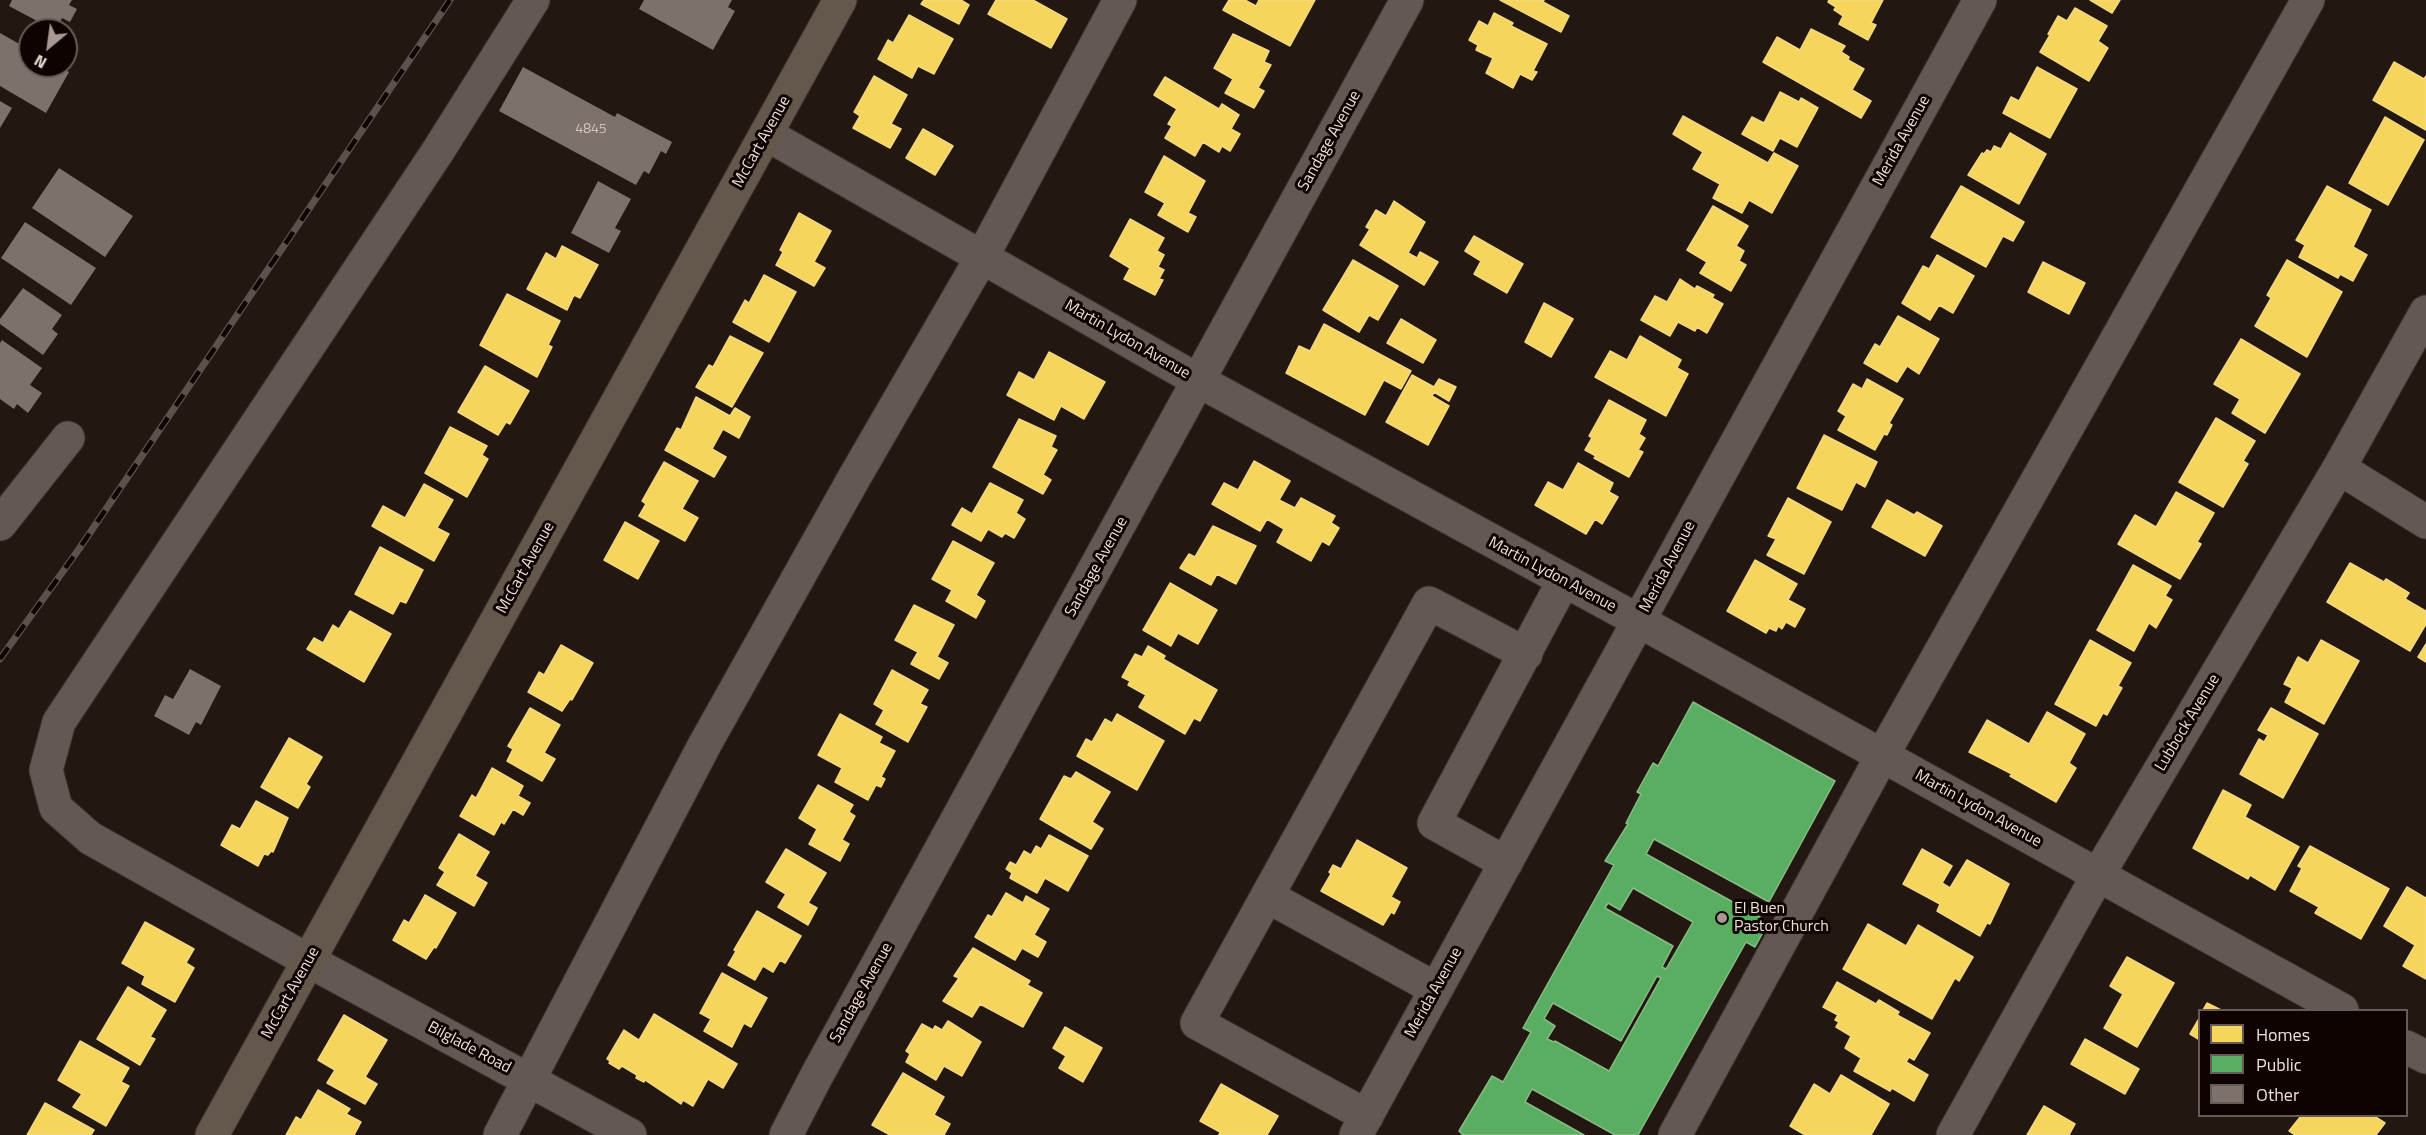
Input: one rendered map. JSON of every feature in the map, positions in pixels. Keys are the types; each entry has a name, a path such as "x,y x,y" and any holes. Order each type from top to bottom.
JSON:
{"main road":[{"name":"McCart Avenue","path":"212,1135 840,0"}],"street":[{"name":"Bilglade Road","path":"533,0 438,151 59,722 46,770 56,808 90,838 309,961 630,1135"},
{"path":"500,1135 705,744 854,478 982,257 1120,0"},
{"name":"Sandage Avenue","path":"786,1135 1407,0"},
{"name":"Merida Avenue","path":"1362,1126 1980,0"},
{"path":"1675,1135 1882,756 2308,0"},
{"name":"Martin Lydon Avenue","path":"766,134 1199,381 1563,582 1639,621 2338,1009"},
{"name":"Lubbock Avenue","path":"1953,1135 2098,875 2339,468 2426,312"},
{"path":"0,524 68,438"},
{"path":"2339,468 2426,522"},
{"path":"1506,863 1434,823 1563,582"},
{"path":"1362,1126 1197,1023 1429,603 1526,654"},
{"path":"1267,896 1436,989"},
{"path":"2408,1048 2426,1057"}],"building: Homes":[{"path":"924,0 961,0 969,5 959,24 921,4"},
{"path":"996,0 1033,0 1067,19 1051,48 988,14"},
{"path":"1229,0 1245,0 1256,6 1259,0 1315,0 1290,46 1223,10"},
{"path":"1500,0 1544,0 1543,2 1569,16 1561,32"},
{"path":"1829,0 1883,0 1871,23 1876,25 1868,40 1839,24 1843,16 1834,10 1836,7 1828,2"},
{"path":"2090,0 2120,0 2112,13"},
{"path":"2075,8 2107,26 2098,41 2108,48 2089,81 2040,52 2058,16 2067,21"},
{"path":"1494,13 1513,23 1511,26 1547,44 1533,71 1537,72 1532,80 1520,74 1513,88 1486,73 1493,58 1476,50 1478,45 1469,40 1479,21 1488,26"},
{"path":"909,15 953,39 934,74 918,66 912,78 878,59 888,40 893,43"},
{"path":"1811,29 1845,46 1841,52 1849,57 1848,60 1864,69 1852,90 1871,101 1861,118 1763,62 1777,37 1800,50"},
{"path":"1233,34 1269,51 1264,62 1271,65 1258,88 1264,91 1254,108 1225,93 1233,79 1214,68"},
{"path":"2394,62 2424,79 2426,76 2426,130 2373,100"},
{"path":"2037,67 2077,89 2050,138 2003,113 2011,97 2019,101"},
{"path":"874,76 907,95 891,124 901,129 890,148 853,128 860,116 854,112"},
{"path":"1165,77 1219,109 1222,104 1239,115 1231,129 1240,134 1230,151 1222,146 1219,152 1203,142 1195,156 1165,138 1172,126 1168,124 1177,109 1154,95"},
{"path":"1780,92 1799,102 1801,98 1818,108 1797,147 1780,138 1773,151 1742,134 1752,117 1764,123"},
{"path":"1683,116 1768,163 1774,153 1798,166 1772,213 1749,200 1742,213 1713,198 1720,184 1693,169 1703,152 1673,134"},
{"path":"2385,117 2424,140 2388,205 2349,183"},
{"path":"923,129 953,146 935,175 906,158"},
{"path":"2010,133 2046,154 2019,204 1968,175 1982,153 1984,154 1987,150 1991,152 1994,146 2001,149"},
{"path":"1164,156 1205,181 1188,213 1196,217 1188,232 1158,215 1165,203 1145,192"},
{"path":"1961,186 2024,222 2013,241 2003,236 1986,267 1931,237"},
{"path":"2327,186 2371,210 2353,247 2367,255 2353,281 2340,274 2338,278 2299,257 2305,245 2296,240"},
{"path":"1394,201 1425,222 1408,253 1417,258 1420,252 1438,262 1424,285 1360,245 1370,229 1366,227 1376,210 1386,216"},
{"path":"1713,206 1748,226 1736,246 1744,251 1739,261 1746,265 1731,291 1700,273 1707,262 1687,250"},
{"path":"799,213 831,231 814,262 825,268 814,286 776,265 783,252 780,250"},
{"path":"1130,219 1164,238 1157,251 1164,255 1158,267 1164,270 1159,279 1163,280 1155,295 1124,279 1130,268 1110,256"},
{"path":"1474,236 1523,264 1507,293 1474,274 1481,261 1465,251"},
{"path":"562,246 598,265 580,298 574,295 567,310 527,289 546,253 556,259"},
{"path":"1937,255 1974,276 1953,313 1939,305 1930,320 1902,303 1923,266 1929,269"},
{"path":"1353,260 1398,286 1378,320 1369,315 1359,332 1323,310"},
{"path":"2287,260 2342,292 2307,357 2255,326 2271,298 2267,295"},
{"path":"2043,262 2085,283 2069,314 2028,292"},
{"path":"764,275 796,292 769,342 733,322 745,300 749,303"},
{"path":"1680,279 1695,289 1697,286 1714,295 1712,298 1723,304 1707,333 1697,327 1695,331 1678,322 1670,336 1641,320 1655,296 1667,302"},
{"path":"507,294 560,321 548,345 552,347 537,377 480,345"},
{"path":"1544,303 1573,319 1551,357 1525,342"},
{"path":"1898,316 1939,339 1919,374 1907,366 1897,382 1864,363 1875,344 1880,347"},
{"path":"1401,319 1436,340 1423,363 1387,343"},
{"path":"1324,324 1411,371 1401,389 1384,380 1365,415 1286,373 1299,346 1310,351"},
{"path":"730,336 763,353 732,407 696,387 709,365 713,367"},
{"path":"1640,336 1681,360 1677,368 1688,374 1666,416 1595,377 1610,351 1627,360"},
{"path":"2241,339 2300,374 2265,433 2232,413 2240,399 2214,384"},
{"path":"1049,352 1105,382 1084,419 1061,406 1054,420 1007,395 1019,372 1034,380"},
{"path":"485,366 529,391 510,424 506,422 498,435 458,412"},
{"path":"1412,375 1434,387 1439,379 1456,387 1449,401 1434,392 1432,396 1449,406 1428,445 1386,422"},
{"path":"1867,379 1903,399 1889,423 1892,425 1887,435 1884,434 1875,450 1838,430 1846,416 1838,411 1853,384 1862,389"},
{"path":"696,397 730,416 735,408 750,417 739,438 723,429 712,449 726,457 714,477 665,450 677,428 681,430"},
{"path":"1609,400 1646,420 1639,434 1645,438 1638,450 1643,452 1629,477 1594,458 1596,456 1585,450 1592,438 1589,436"},
{"path":"2216,418 2255,441 2243,461 2248,464 2223,507 2179,482"},
{"path":"1019,419 1056,436 1051,447 1057,450 1043,475 1051,480 1043,494 993,467"},
{"path":"450,427 487,446 482,455 488,459 467,497 425,473"},
{"path":"1824,435 1877,462 1865,487 1856,482 1842,510 1797,488"},
{"path":"1254,461 1290,481 1279,500 1295,508 1301,498 1335,516 1331,523 1339,528 1329,545 1322,541 1311,561 1277,542 1284,529 1267,519 1260,531 1212,504 1224,483 1238,490"},
{"path":"664,462 698,481 682,509 698,518 685,541 639,516 646,504 642,501"},
{"path":"1578,463 1613,483 1609,492 1618,497 1602,524 1595,519 1586,534 1535,505 1548,482 1563,490"},
{"path":"990,483 1023,500 1016,513 1025,519 1014,538 1005,533 1002,537 988,529 981,541 952,525 962,508 972,514"},
{"path":"424,484 453,500 437,528 449,534 434,561 372,526 383,506 405,518"},
{"path":"2176,492 2214,513 2197,542 2201,544 2180,579 2118,544 2135,515 2156,527"},
{"path":"1788,498 1831,522 1804,574 1767,555 1776,539 1768,536"},
{"path":"1887,500 1914,515 1917,512 1942,526 1925,556 1872,527"},
{"path":"625,522 659,541 638,579 604,560"},
{"path":"1213,526 1256,546 1236,584 1217,574 1211,585 1180,568 1189,554 1195,557"},
{"path":"953,541 994,563 976,595 985,601 976,618 946,601 952,590 932,579"},
{"path":"380,547 423,570 406,603 400,601 393,614 355,594"},
{"path":"1755,560 1797,584 1788,600 1805,609 1795,627 1786,622 1782,629 1778,626 1776,631 1769,628 1766,633 1727,611"},
{"path":"2350,563 2384,582 2386,579 2409,593 2405,599 2426,611 2426,624 2410,651 2327,602"},
{"path":"2133,565 2171,586 2165,596 2172,600 2156,628 2149,623 2134,651 2097,630"},
{"path":"1170,583 1217,610 1198,644 1178,633 1171,646 1143,630"},
{"path":"914,605 954,625 937,657 948,663 939,679 911,664 918,652 895,640"},
{"path":"350,611 391,634 364,682 307,649 314,638 323,643 333,625 339,629"},
{"path":"2090,640 2131,663 2118,686 2122,688 2107,715 2103,713 2096,726 2055,704"},
{"path":"2321,640 2359,661 2324,724 2285,702 2292,688 2284,684 2298,657 2308,663"},
{"path":"2426,644 2426,662 2418,657"},
{"path":"561,645 593,663 572,700 570,699 562,711 528,692 539,672 544,675"},
{"path":"1148,646 1165,656 1163,659 1217,690 1200,721 1194,718 1185,734 1139,707 1146,695 1128,685 1130,681 1122,677 1135,654 1142,657"},
{"path":"892,670 928,690 920,704 927,707 908,742 876,724 884,710 874,704"},
{"path":"530,708 560,725 544,753 555,759 542,781 507,761 513,749 508,746"},
{"path":"2271,708 2318,734 2283,798 2240,774 2259,739 2264,742 2268,735 2258,730"},
{"path":"2047,712 2085,734 2069,763 2076,768 2056,802 2010,776 2012,774 1969,752 1987,720 2029,744"},
{"path":"840,714 882,737 879,743 895,751 881,777 885,779 881,787 876,785 868,800 835,782 842,768 818,755"},
{"path":"1117,714 1164,741 1137,790 1077,756 1086,739 1092,742 1105,719 1112,723"},
{"path":"289,738 322,757 306,784 310,787 298,808 261,787"},
{"path":"492,768 523,786 518,796 530,803 523,815 513,809 504,824 501,822 494,835 460,816 472,795 476,798"},
{"path":"1076,772 1110,792 1092,822 1103,829 1091,849 1040,819 1064,776 1071,779"},
{"path":"818,785 853,805 849,812 855,816 842,840 849,844 840,861 809,844 817,829 799,818"},
{"path":"2223,790 2251,805 2245,817 2299,847 2275,890 2250,875 2248,879 2193,848"},
{"path":"256,801 288,818 273,852 271,851 268,855 264,854 258,866 221,845 232,825 240,829"},
{"path":"459,834 489,852 475,876 487,883 474,906 437,885 445,872 439,868"},
{"path":"1049,835 1088,856 1068,891 1045,878 1037,893 1010,878 1012,873 1006,869 1010,862 1016,865 1024,851 1031,855 1036,846 1041,849"},
{"path":"1357,840 1407,868 1391,897 1400,902 1394,914 1391,912 1383,925 1321,891 1331,874 1329,872 1333,865 1341,869"},
{"path":"2310,846 2389,889 2361,939 2315,913 2319,907 2290,891 2302,868 2298,866"},
{"path":"786,849 826,873 808,903 817,908 808,925 778,907 786,894 766,882"},
{"path":"1922,849 1952,866 1942,883 1950,888 1967,860 2009,884 1990,924 1987,923 1980,936 1937,911 1940,904 1903,884"},
{"path":"2407,887 2426,898 2426,979 2403,966 2415,945 2384,926"},
{"path":"1006,893 1023,903 1026,896 1049,909 1034,935 1046,942 1038,957 1022,948 1015,960 975,937 988,915 992,917"},
{"path":"425,895 456,913 436,948 434,947 426,959 393,940 404,920 409,923"},
{"path":"757,911 801,936 785,963 780,960 773,972 763,966 755,980 728,965 736,951 734,950"},
{"path":"145,922 194,949 186,963 194,968 175,1002 142,984 145,976 122,963"},
{"path":"1868,924 1906,946 1918,925 1973,957 1959,981 1955,978 1932,1019 1843,969"},
{"path":"973,948 1030,981 1027,985 1042,993 1023,1027 980,1004 972,1017 943,1001 959,978 954,976"},
{"path":"2127,957 2174,983 2137,1047 2104,1028 2123,994 2110,986"},
{"path":"722,973 767,998 751,1027 744,1023 732,1047 704,1031 711,1019 700,1013"},
{"path":"1837,982 1876,1004 1879,1000 1899,1012 1897,1015 1930,1033 1914,1060 1909,1057 1906,1062 1928,1075 1914,1101 1854,1071 1861,1058 1845,1048 1851,1036 1836,1027 1839,1022 1835,1020 1838,1015 1823,1007"},
{"path":"128,987 166,1010 150,1037 155,1039 140,1065 97,1039"},
{"path":"2207,1003 2219,1009 2204,1009"},
{"path":"654,1014 737,1064 723,1088 708,1079 693,1106 683,1100 681,1104 645,1080 644,1082 636,1078 637,1075 622,1066 619,1069 609,1063 607,1059 624,1030 639,1040"},
{"path":"344,1015 387,1040 365,1077 377,1084 365,1104 327,1083 335,1070 318,1060"},
{"path":"2198,1020 2198,1039 2190,1034"},
{"path":"948,1021 981,1042 962,1076 944,1066 936,1080 906,1062 910,1054 906,1051 922,1024 933,1030 935,1026 942,1030"},
{"path":"1065,1027 1102,1048 1083,1082 1059,1068 1066,1056 1053,1048"},
{"path":"2085,1039 2139,1069 2125,1094 2071,1064"},
{"path":"80,1041 129,1068 121,1082 129,1086 106,1126 73,1107 82,1094 58,1080"},
{"path":"903,1073 944,1097 934,1115 950,1124 944,1135 890,1135 872,1125"},
{"path":"1841,1075 1889,1104 1871,1135 1805,1135 1790,1126 1814,1084 1830,1094"},
{"path":"1221,1084 1278,1116 1267,1135 1219,1135 1220,1132 1200,1121"},
{"path":"318,1090 350,1109 346,1114 361,1122 354,1135 286,1135 296,1117 301,1120"},
{"path":"45,1103 94,1130 91,1135 27,1135"},
{"path":"2044,1106 2075,1124 2069,1135 2027,1135"},
{"path":"2300,1117 2376,1117 2385,1123 2376,1135 2295,1135 2289,1131"}],"building: Public":[{"name":"El Buen Pastor Church","path":"1693,702 1835,781 1769,902 1654,839 1646,854 1760,917 1758,920 1767,925 1755,947 1746,942 1638,1135 1615,1135 1532,1089 1525,1102 1584,1135 1463,1135 1459,1131 1492,1076 1503,1082 1531,1032 1523,1028 1614,865 1605,861 1628,824 1626,823 1641,794 1637,792 1653,763 1658,766","holes":["1633,888 1693,922 1666,969 1662,967 1673,946 1605,908 1608,903 1620,910","1657,976 1661,978 1609,1071 1555,1041 1547,1039 1555,1026 1544,1019 1553,1003 1621,1041"]}],"building: Other":[{"path":"12,0 72,0 69,5 77,9 72,18 32,18 9,6"},
{"path":"644,0 732,0 728,7 735,11 713,50 639,9"},
{"path":"0,33 18,43 18,78 66,78 46,113 0,86"},
{"path":"523,67 615,117 617,113 672,142 666,154 661,151 649,174 644,171 636,185 499,111"},
{"path":"0,101 12,108 0,128"},
{"path":"59,168 133,216 105,257 32,208"},
{"path":"598,181 631,199 615,228 621,231 609,253 571,233"},
{"path":"25,222 96,268 71,305 1,258"},
{"path":"23,288 62,315 52,329 58,334 43,355 0,324 0,319"},
{"path":"2,340 42,368 30,385 42,393 28,413 17,404 14,409 0,399 0,343"},
{"path":"190,669 221,686 201,725 196,722 189,735 154,716 165,695 173,699"}],"railway":[{"path":"0,659 79,549 450,0"}],"place":[{"name":"El Buen Pastor Church","path":"1722,918"}]}
